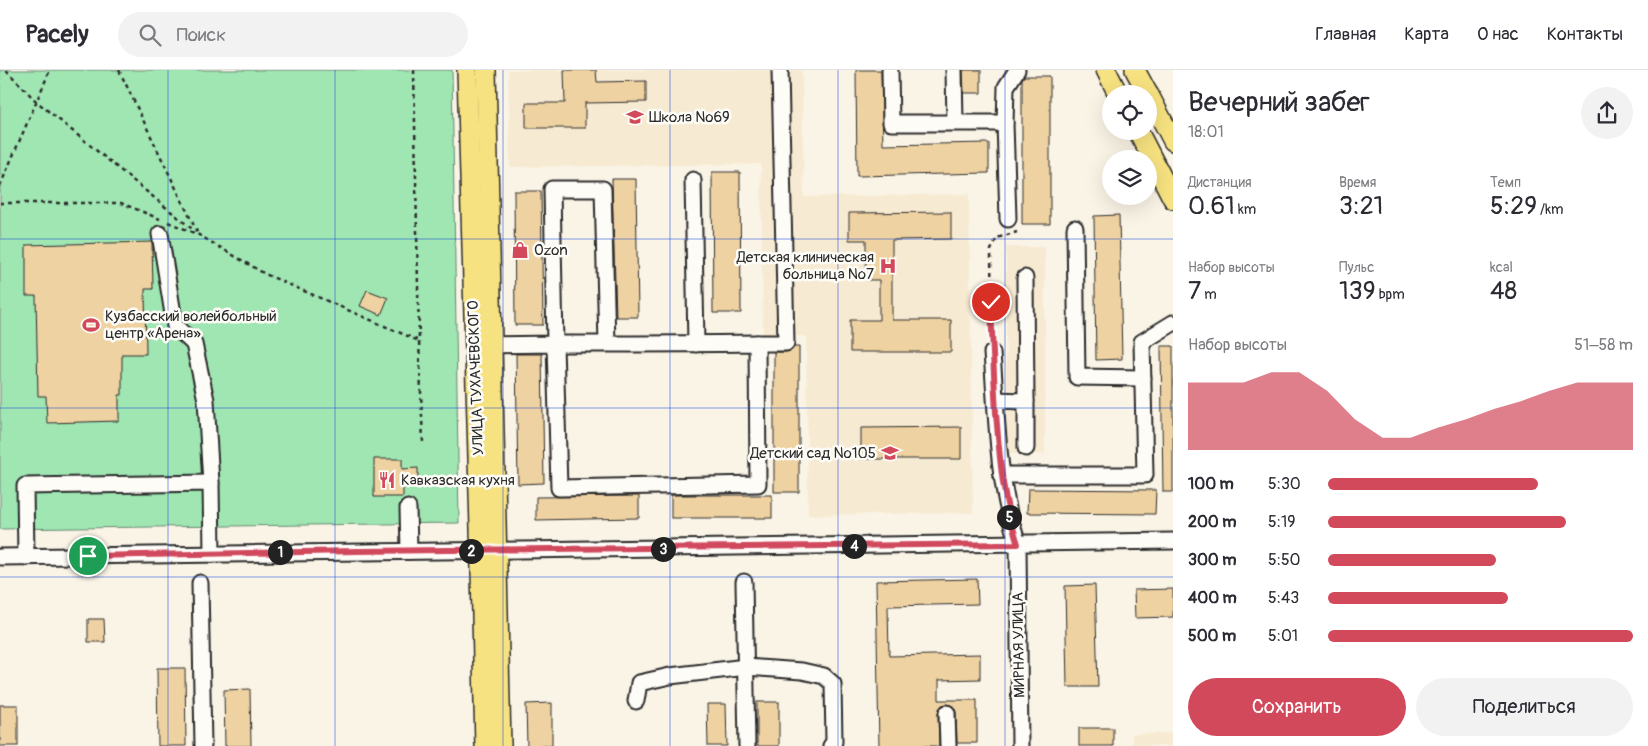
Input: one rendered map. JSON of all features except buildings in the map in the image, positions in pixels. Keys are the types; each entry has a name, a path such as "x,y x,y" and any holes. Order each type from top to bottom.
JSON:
{"main road":[{"name":"УЛИЦА ТУХАЧЕВСКОГО","path":"466,70 484,345"},
{"name":"УЛИЦА ТУХАЧЕВСКОГО","path":"486,70 484,345 489,551 501,746"},
{"path":"1106,70 1114,85"},
{"path":"1136,70 1144,85"},
{"path":"1157,111 1173,141"},
{"path":"1143,140 1173,199"},
{"name":"УЛИЦА ТУХАЧЕВСКОГО","path":"485,746 489,551"}],"street":[{"path":"484,345 786,342 780,70"},
{"path":"890,70 890,123 1006,123"},
{"path":"954,70 955,122"},
{"path":"1008,220 1006,86 1018,70"},
{"path":"693,180 696,344"},
{"path":"607,344 603,188 552,188 559,488 758,484 757,343"},
{"path":"1076,228 1077,377 1143,378"},
{"path":"160,234 175,326 194,344 206,400 211,483 212,554"},
{"path":"1025,278 1026,448"},
{"path":"1001,475 1145,475 1142,342 1173,323"},
{"name":"МИРНАЯ УЛИЦА","path":"992,353 1001,475 1010,520 1018,544 1020,746"},
{"path":"996,400 1026,401"},
{"path":"26,557 25,486 211,483"},
{"path":"408,508 409,551"},
{"path":"0,557 1173,541"},
{"path":"744,582 747,746"},
{"path":"200,583 203,746"},
{"path":"636,701 640,682 670,676 746,667 824,676 832,684 834,742 831,746"},
{"path":"947,713 948,746"}],"path":[{"path":"6,70 36,101 199,235 265,274 419,342"},
{"path":"0,186 50,70"},
{"path":"119,70 199,235"},
{"path":"414,70 419,342 423,443"},
{"path":"0,203 121,204 199,235"},
{"path":"992,353 991,250 997,238 1017,232"}],"shaded area":[{"path":"508,70 802,70 804,197 969,194 973,513 808,515 806,336 763,336 761,164 510,167"},
{"path":"1006,247 1045,247 1045,454 1006,454"},
{"path":"1173,733 1173,746 1132,746 1132,734"}],"green space":[{"path":"0,70 452,70 459,523 0,529"}],"place":[{"name":"Школа №69","path":"635,117"},
{"name":"Ozon","path":"520,250"},
{"name":"Детская клиническая больница №7","path":"888,266"},
{"name":"Кузбасский волейбольный центр «Арена»","path":"91,325"},
{"name":"Детский сад №105","path":"890,453"},
{"name":"Кавказская кухня","path":"387,480"}],"route":[{"path":"88,556 357,551 1018,544 1010,520 1001,475 992,353 991,302"}]}
